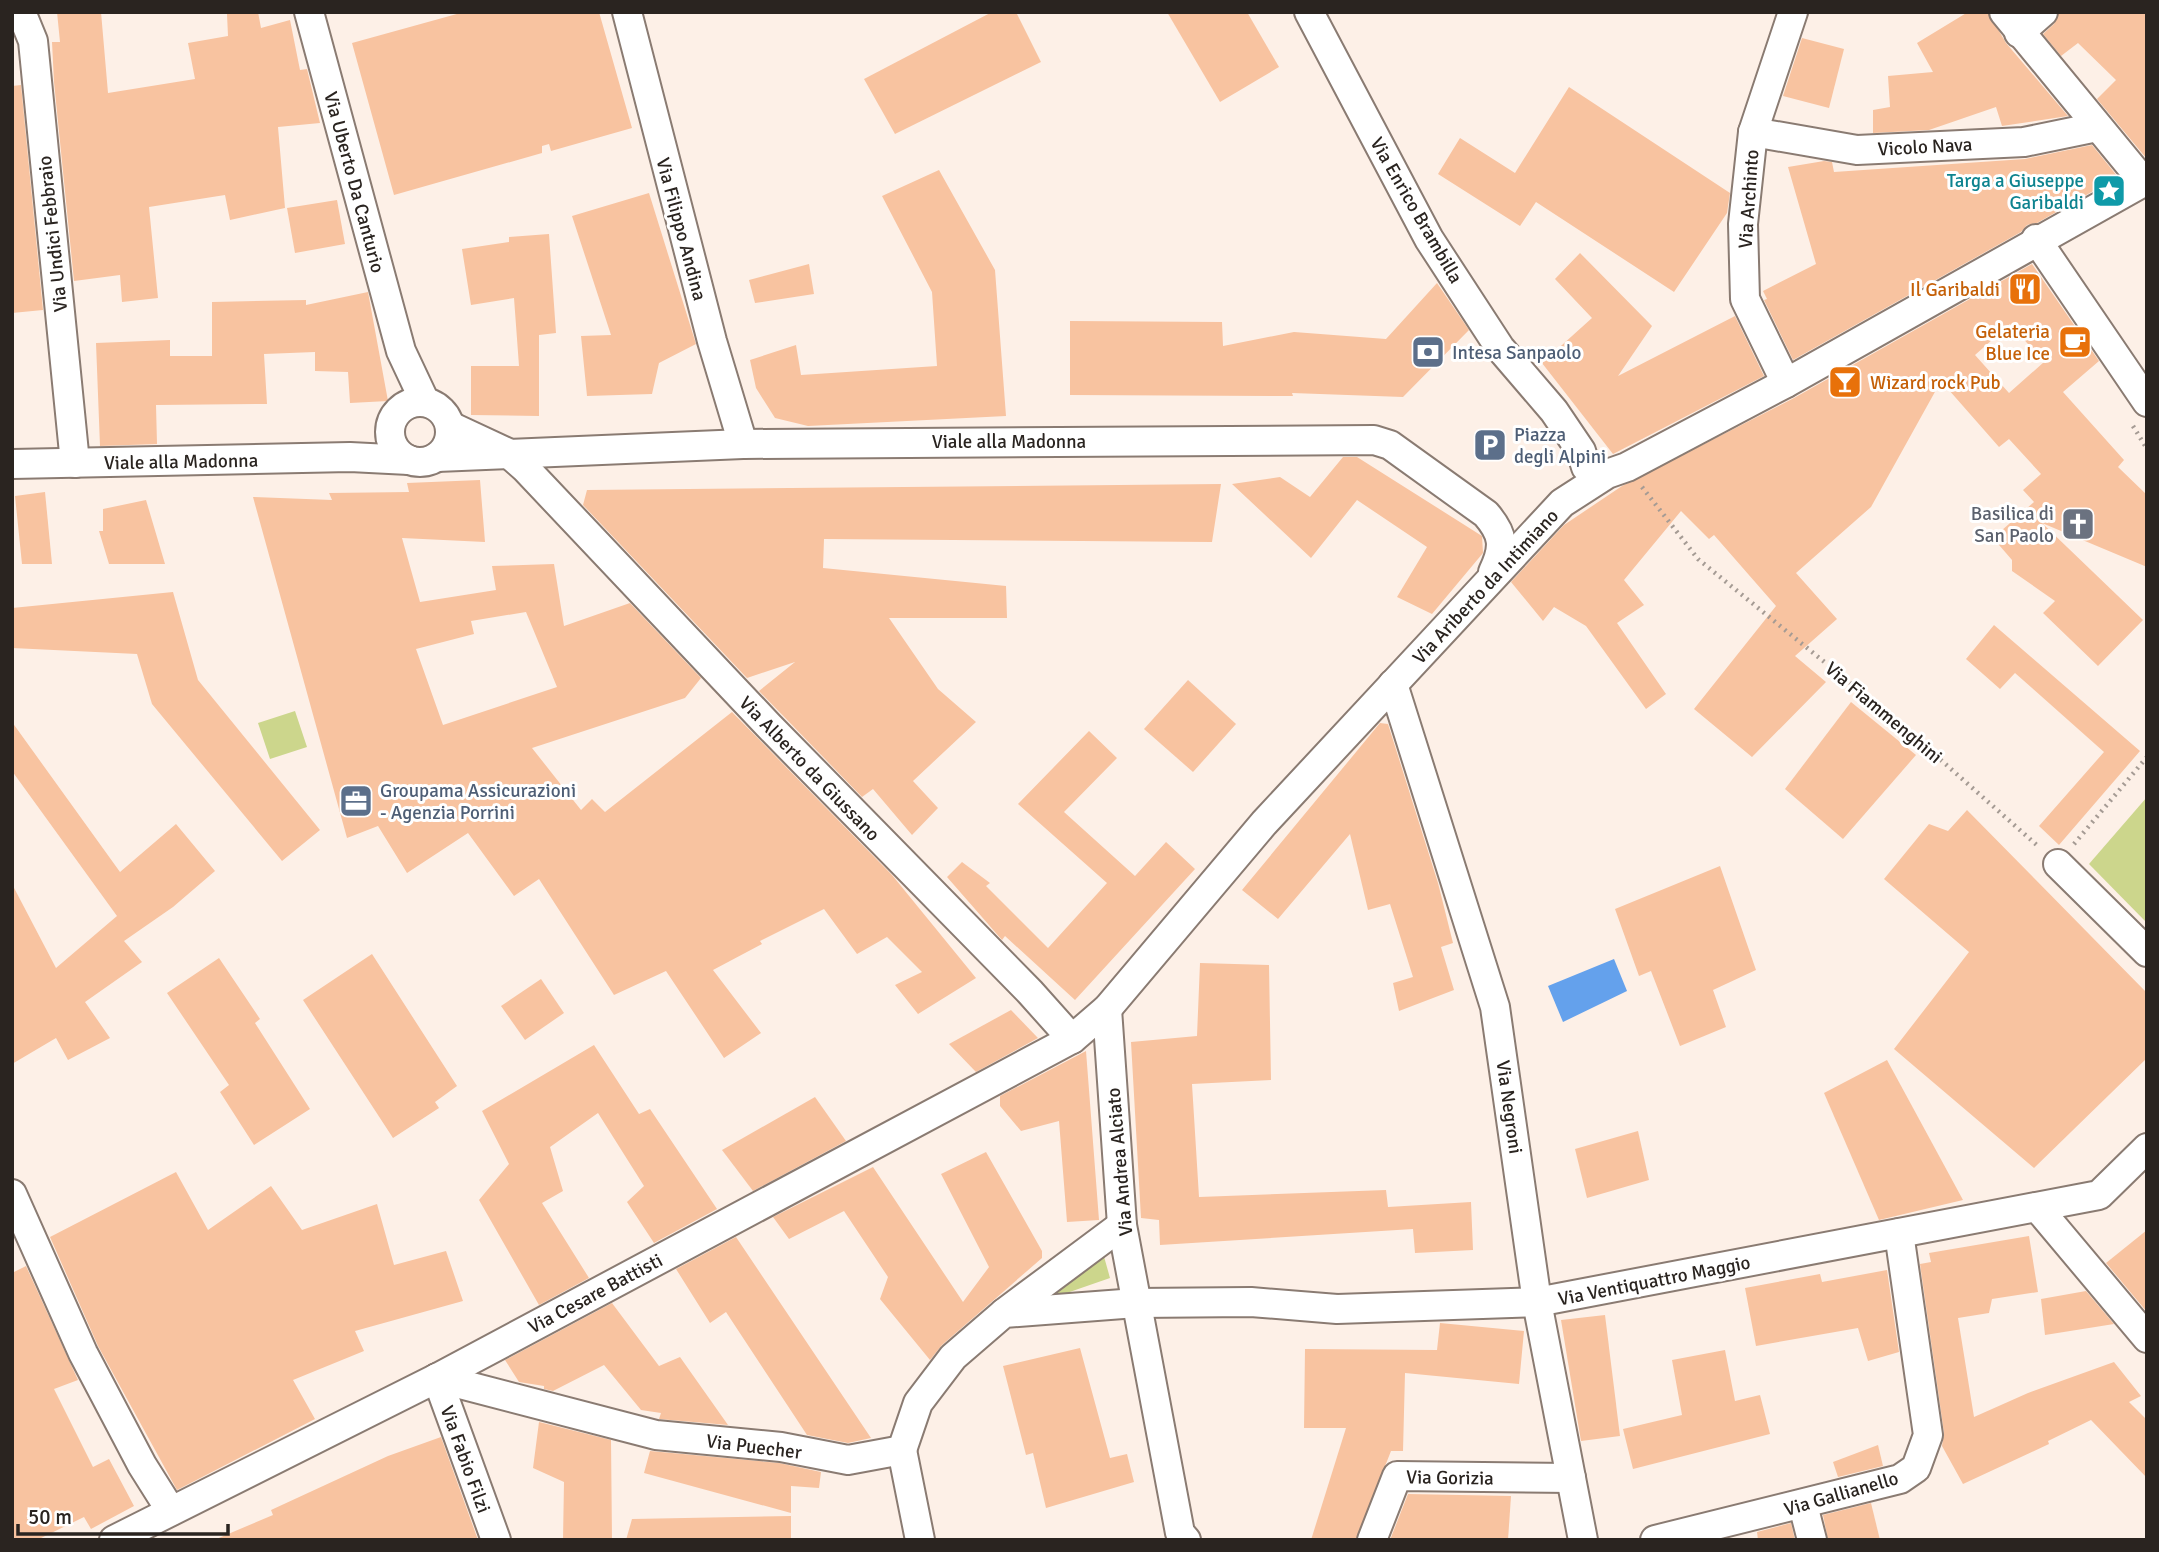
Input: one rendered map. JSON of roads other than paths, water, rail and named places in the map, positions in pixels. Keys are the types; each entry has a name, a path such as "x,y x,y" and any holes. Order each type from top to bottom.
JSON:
{"street":[{"name":"Via Uberto Da Canturio","path":"309,12 401,351 405,414"},
{"name":"Via Filippo Andina","path":"627,12 712,341 743,444"},
{"name":"Via Enrico Brambilla","path":"1309,12 1429,239 1500,348 1555,411 1581,451 1586,467"},
{"name":"Via Archinto","path":"1786,383 1745,299 1743,223 1753,132 1793,12"},
{"path":"2043,12 2011,22 2097,127 2145,180"},
{"name":"Via Undici Febbraio","path":"12,14 24,19 33,41 75,463"},
{"name":"Vicolo Nava","path":"1753,132 1857,149 2024,142 2097,127"},
{"name":"Via Ariberto da Intimiano","path":"1072,1039 1107,1017 1264,824 1548,515 1607,474 1627,467 1786,383 2036,239 2145,180"},
{"path":"2036,239 2147,402"},
{"path":"350,457 368,449 405,414 435,406 446,416 450,426 450,438 445,450 426,462 409,460 399,454 392,443 405,414"},
{"name":"Viale alla Madonna","path":"450,426 508,453"},
{"name":"Viale alla Madonna","path":"437,457 743,444 1374,440 1390,445 1507,525 1548,515"},
{"path":"550,496 558,472 581,452"},
{"name":"Via Alberto da Giussano","path":"508,453 778,735 1030,992 1072,1039"},
{"name":"Viale alla Madonna","path":"12,464 350,457 409,460"},
{"name":"Viale alla Madonna","path":"1486,513 1498,528 1503,542 1501,555 1492,575"},
{"name":"Via Negroni","path":"1393,684 1495,1007 1537,1302 1583,1540"},
{"path":"2058,864 2147,952"},
{"name":"Via Andrea Alciato","path":"1107,1017 1122,1226 1180,1533 1186,1540"},
{"name":"Via Cesare Battisti","path":"114,1540 436,1378 1072,1039"},
{"name":"Via Ventiquattro Maggio","path":"1136,1301 1251,1302 1337,1309 1537,1302 2099,1195 2147,1148"},
{"path":"12,1194 83,1353 142,1465 171,1511"},
{"path":"2037,1207 2147,1338"},
{"path":"919,1540 902,1450 918,1403 953,1357 1004,1313 1122,1226"},
{"name":"Via Gallianello","path":"1655,1540 1900,1479 1916,1468 1928,1435 1899,1233"},
{"path":"1004,1313 1136,1301"},
{"name":"Via Puecher","path":"436,1378 656,1435 781,1447 848,1460 902,1450"},
{"name":"Via Fabio Filzi","path":"436,1378 496,1540"},
{"name":"Via Gorizia","path":"1372,1540 1397,1476 1571,1478"},
{"path":"1803,1505 1812,1540"}],"water":[{"path":"1614,959 1627,991 1563,1022 1548,986"}],"place":[{"name":"Targa a Giuseppe Garibaldi","path":"2109,191"},
{"name":"Il Garibaldi","path":"2025,289"},
{"name":"Gelateria Blue Ice","path":"2075,342"},
{"name":"Intesa Sanpaolo","path":"1428,352"},
{"name":"Wizard rock Pub","path":"1845,382"},
{"name":"Piazza degli Alpini","path":"1490,445"},
{"name":"Basilica di San Paolo","path":"2078,524"},
{"name":"Groupama Assicurazioni - Agenzia Porrini","path":"356,801"}]}
